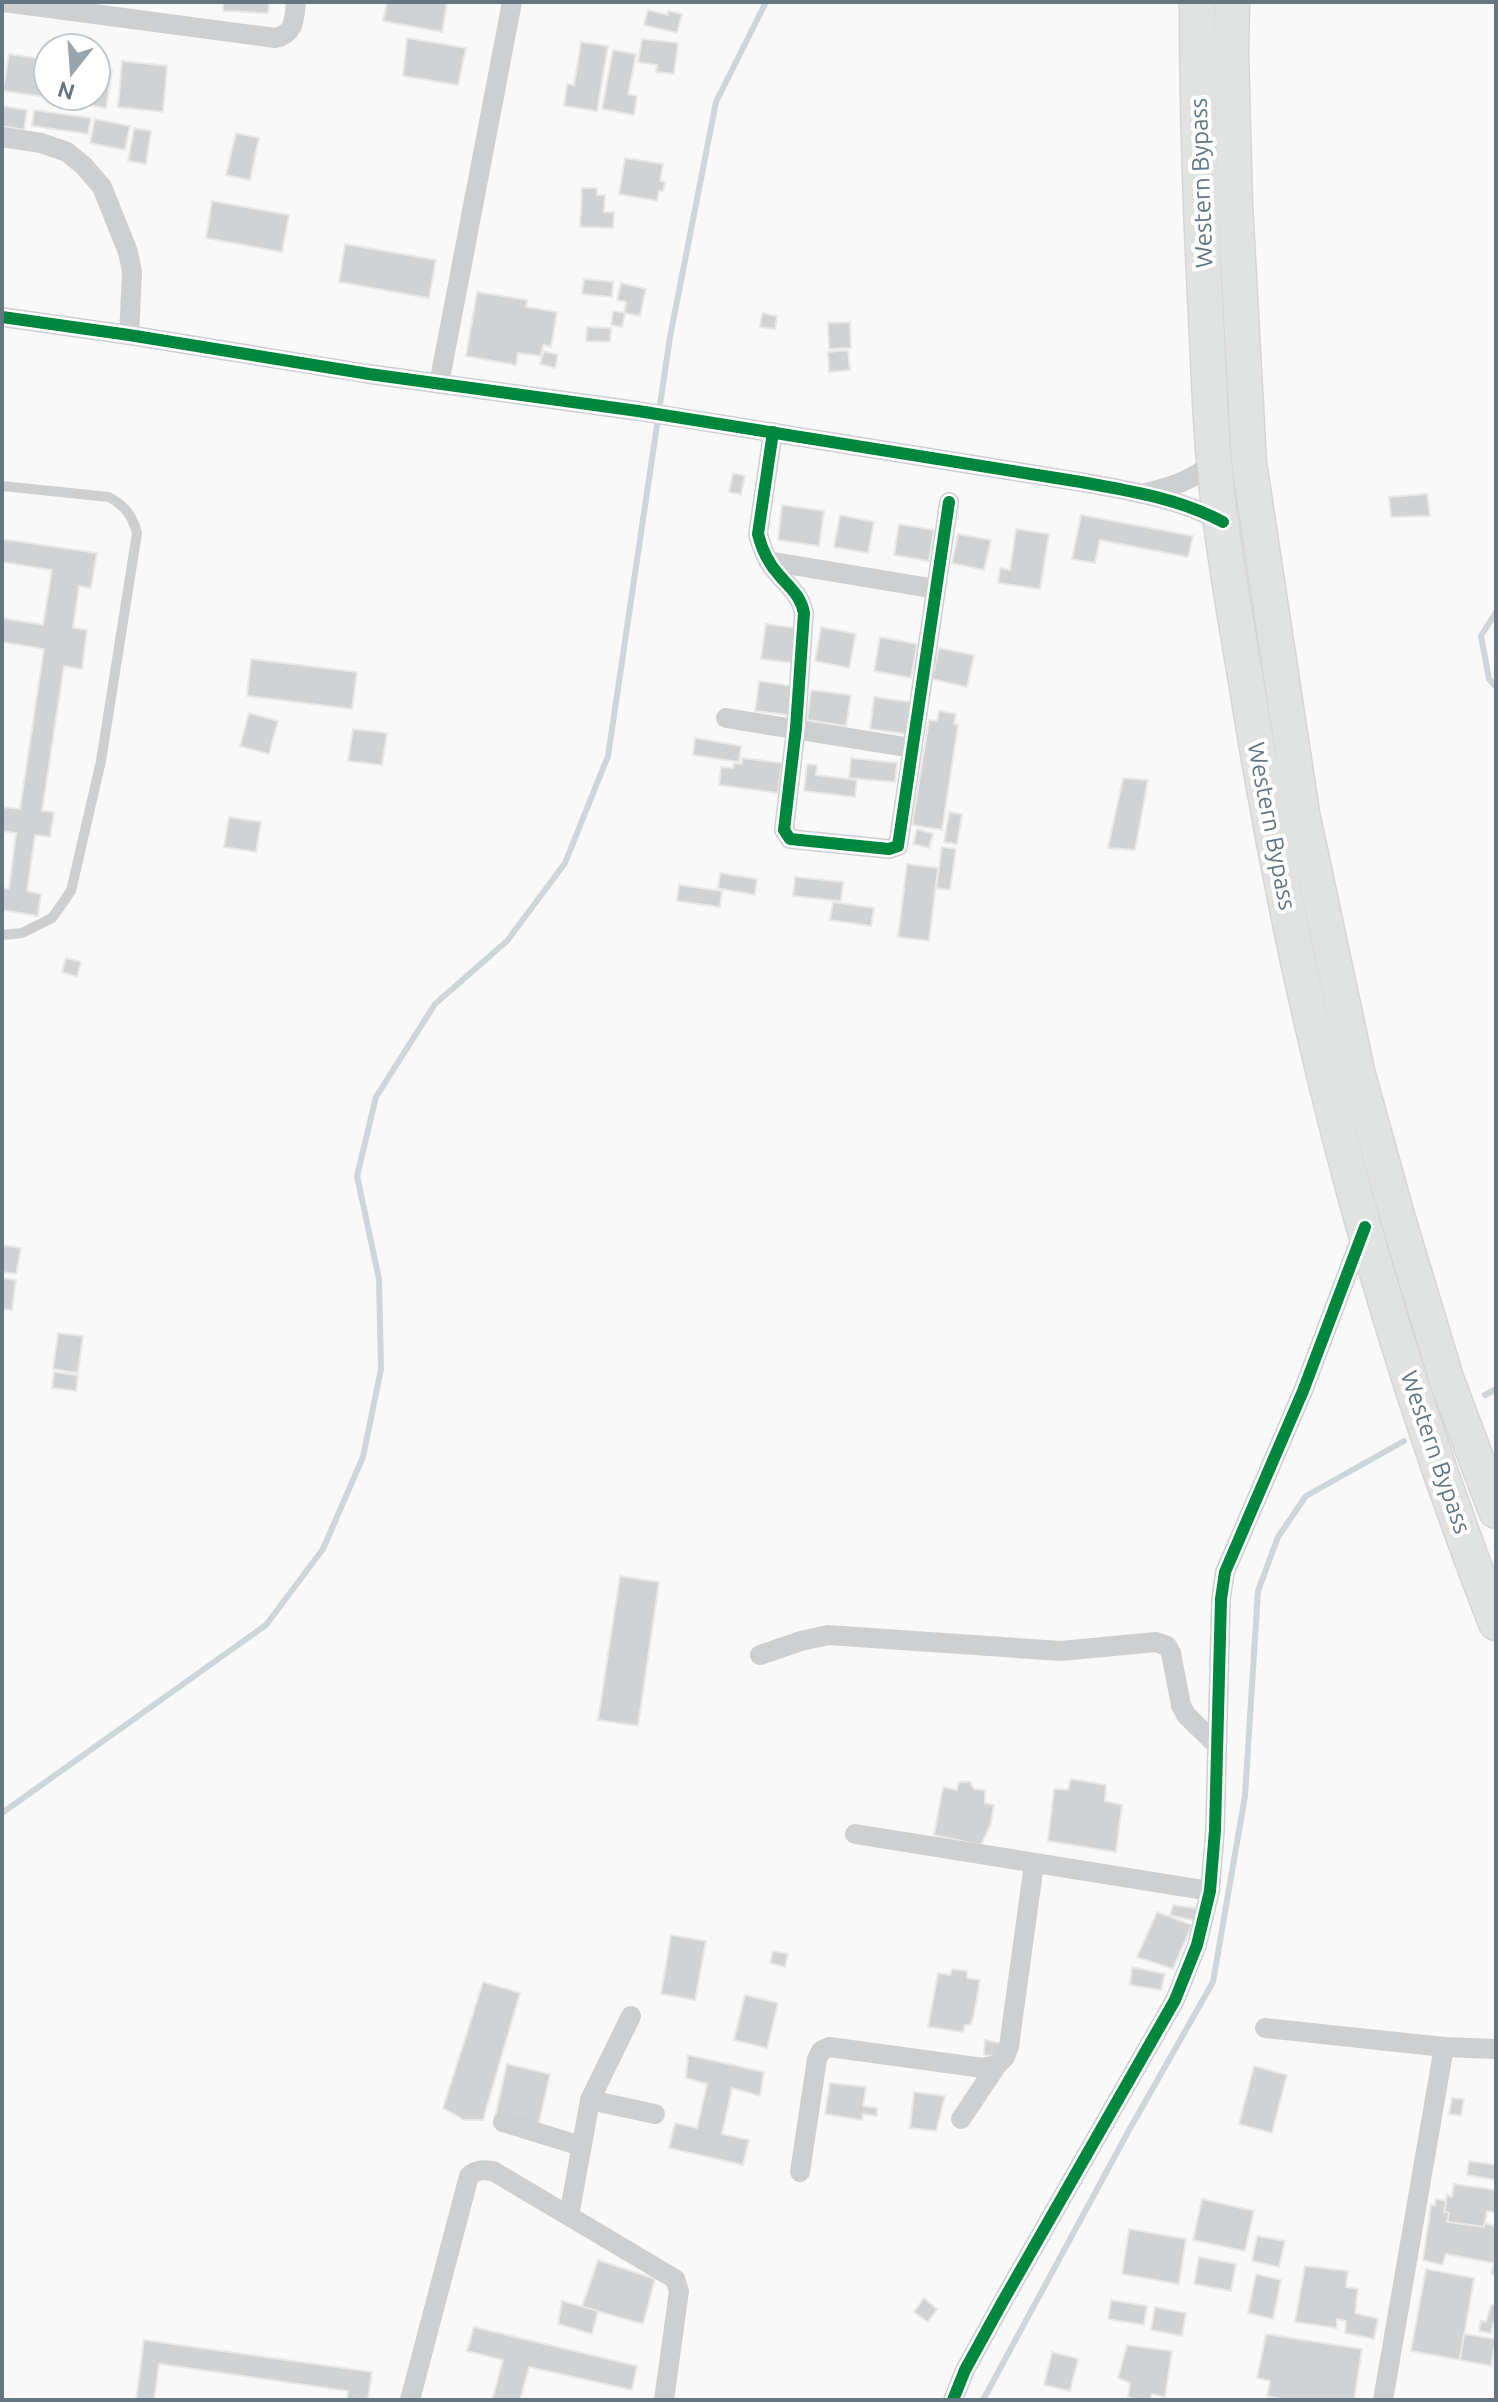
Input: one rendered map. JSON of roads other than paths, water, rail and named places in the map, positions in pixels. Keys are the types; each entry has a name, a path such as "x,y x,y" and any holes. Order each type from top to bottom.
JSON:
{"main road":[{"name":"Western Bypass","path":"1197,2 1199,205 1214,462 1268,819 1326,1082 1365,1227 1416,1399 1496,1623"},
{"name":"Western Bypass","path":"1232,2 1235,204 1249,463 1302,813 1358,1075 1447,1381 1494,1500"}],"street":[{"path":"4,2 96,8 275,38 288,33 293,27 296,2"},
{"path":"439,384 512,2"},
{"path":"2,137 41,143 67,152 102,187 121,233 132,272 129,335"},
{"path":"2,317 773,432 1145,493 1188,506 1223,522"},
{"path":"773,432 758,534 768,561 803,603 804,613 796,728 784,830 790,839 889,849 898,846 949,502"},
{"path":"1145,493 1197,476 1214,462"},
{"path":"768,561 936,589"},
{"path":"726,718 912,748"},
{"path":"953,2400 965,2370 995,2315 1175,2000 1197,1945 1210,1891 1215,1830 1221,1599 1225,1572 1303,1391 1365,1227"},
{"path":"760,1655 828,1635 1061,1651 1156,1642 1167,1646 1171,1653 1181,1705 1186,1715 1217,1745"},
{"path":"855,1834 1210,1891"},
{"path":"961,2119 1005,2057 1009,2046 1034,1864"},
{"path":"569,2216 590,2100 631,2016"},
{"path":"1265,2028 1444,2047 1496,2049"},
{"path":"800,2172 817,2059 821,2051 829,2047 983,2068 997,2065"},
{"path":"1383,2400 1444,2047"},
{"path":"590,2100 655,2114"},
{"path":"503,2122 581,2146"},
{"path":"410,2400 469,2176 475,2171 493,2171 670,2274 678,2285 664,2400"}],"lane":[{"path":"2,486 109,497 123,505 137,533 101,761 71,891 52,918 22,933 2,935"}],"waterway":[{"path":"2,1813 266,1625 323,1549 363,1457 381,1369 379,1279 357,1176 376,1097 435,1004 507,941 565,863 608,756 670,337 716,102 766,2"},
{"path":"1496,612 1481,636 1489,679 1496,687"},
{"path":"1485,1395 1496,1389"},
{"path":"983,2400 1213,1982 1245,1796 1258,1591 1278,1537 1306,1496 1404,1441"}]}
